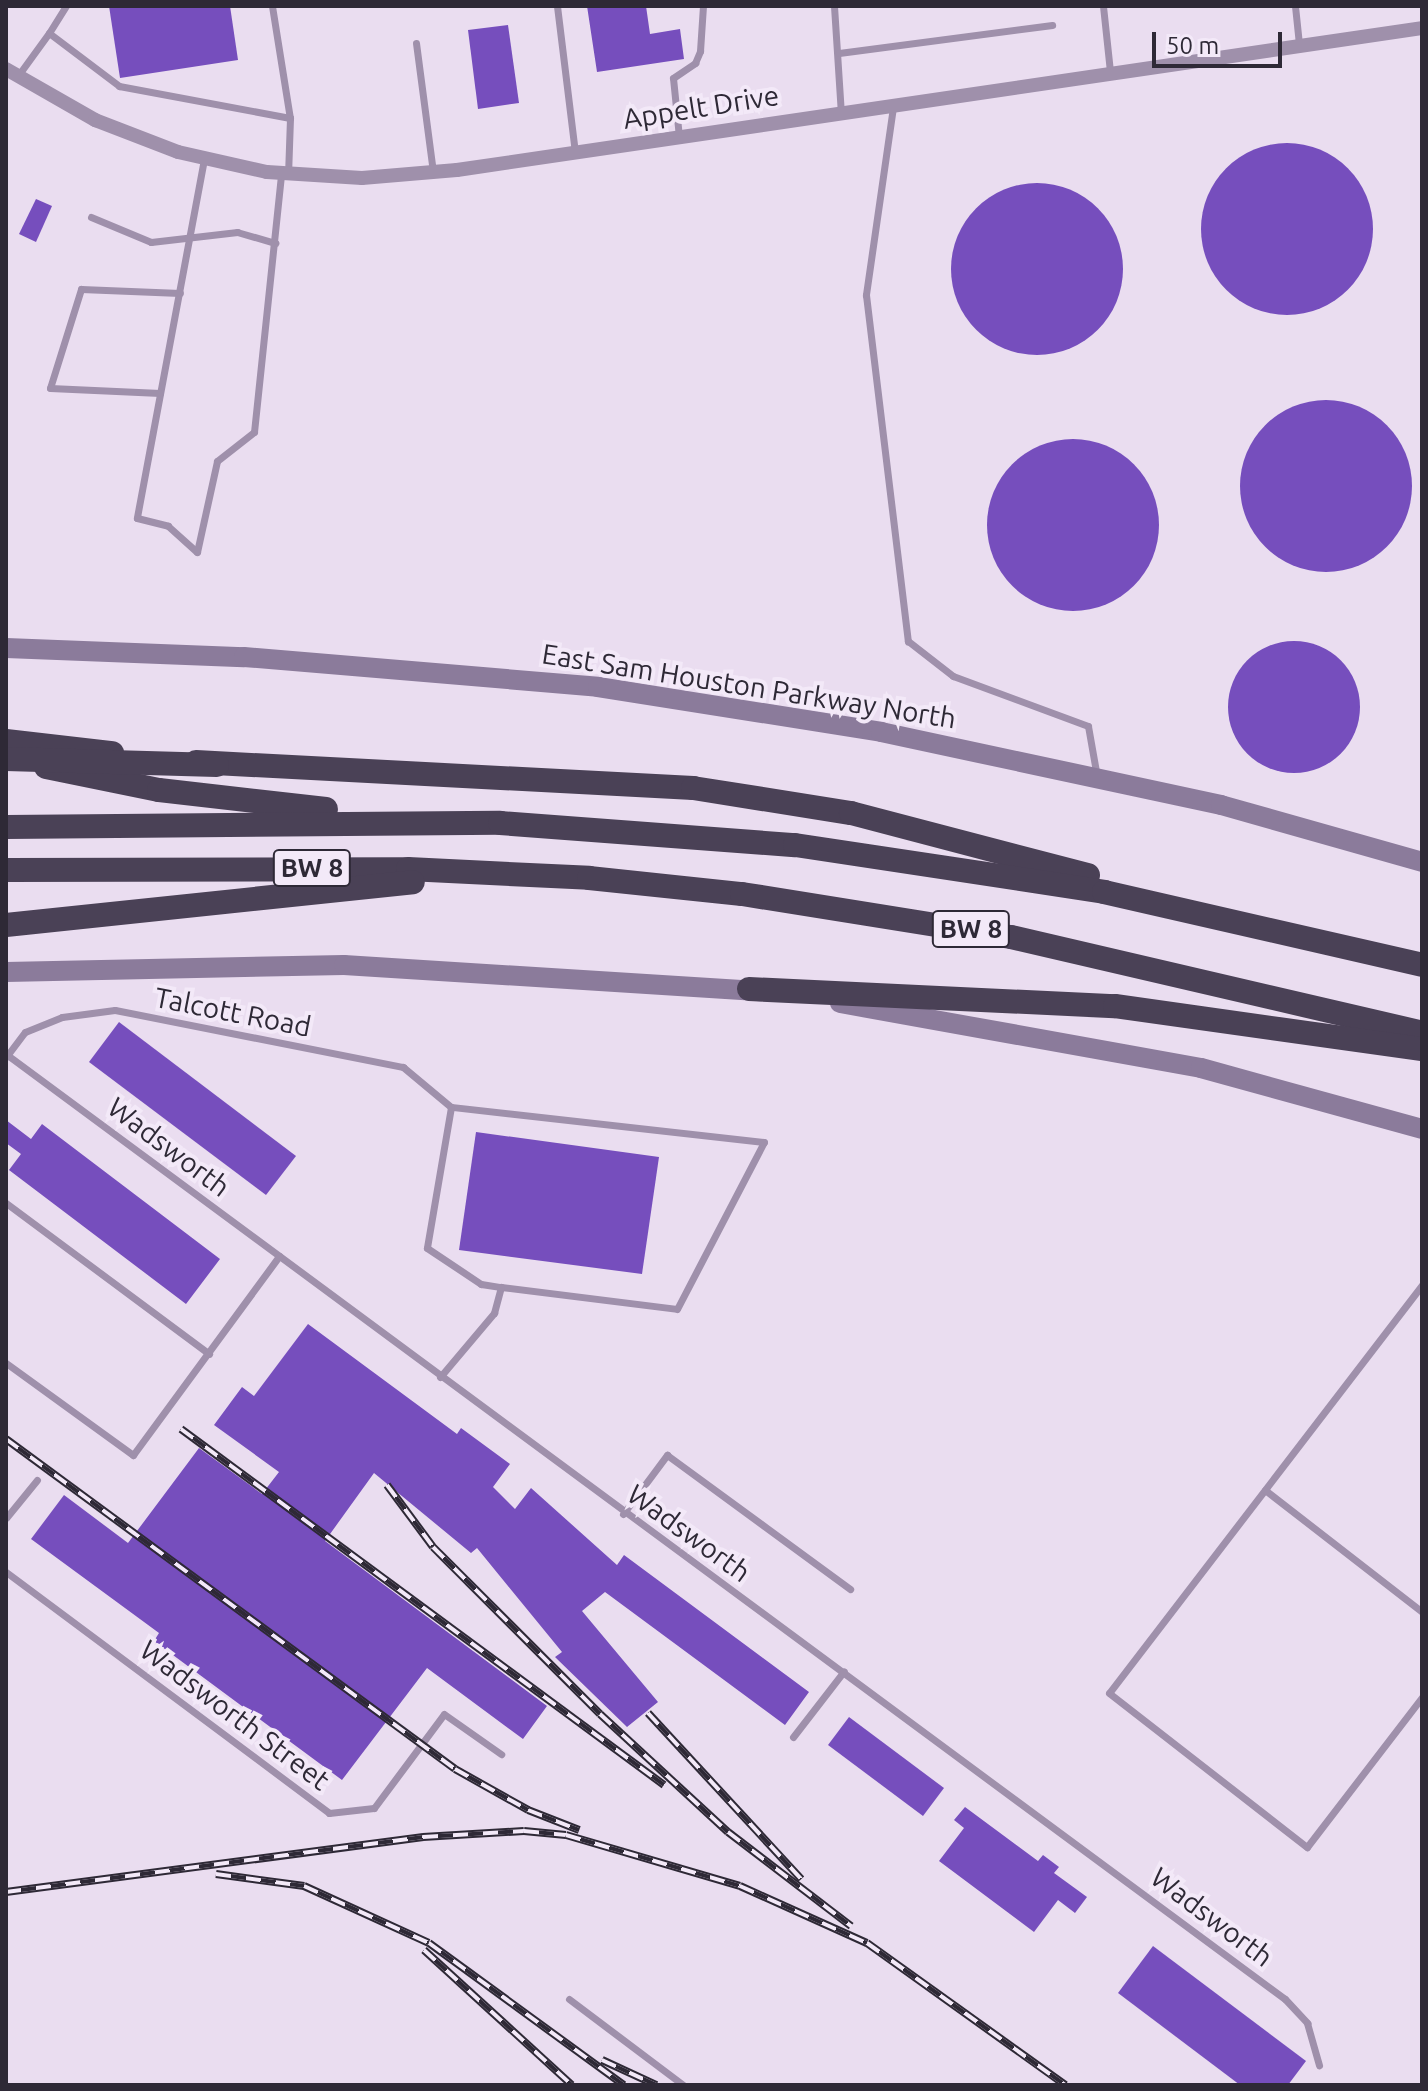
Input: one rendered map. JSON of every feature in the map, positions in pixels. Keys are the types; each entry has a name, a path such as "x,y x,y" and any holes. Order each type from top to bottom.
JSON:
{"highway":[{"path":"6,741 217,765"},
{"path":"6,758 408,770 628,782 802,804 904,826 1330,940"},
{"path":"6,758 221,798 500,823"},
{"name":"BW 8","path":"6,827 500,823 691,835 899,859 1104,892 1330,940 1422,965"},
{"name":"BW 8","path":"6,870 113,868 511,873 742,894 924,921 1101,956 1422,1033"},
{"path":"6,925 511,873"},
{"path":"749,989 1115,1006 1422,1049"}],"main road":[{"name":"East Sam Houston Parkway North","path":"6,648 244,657 598,687 881,732 1221,805 1422,862"},
{"path":"6,972 344,965 749,989 914,1014 1201,1068 1422,1129"}],"street":[{"name":"Appelt Drive","path":"11,73 95,120 204,159 284,174 362,178 433,173 575,153 1422,28"}],"lane":[{"path":"11,73 49,33 66,6"},
{"path":"204,159 137,518 168,526 197,552 217,461 254,432 290,118 272,6"},
{"path":"557,6 575,153"},
{"path":"679,137 673,78 695,63 703,6"},
{"path":"834,6 841,113"},
{"path":"1103,6 1110,72"},
{"path":"1295,6 1299,44"},
{"path":"839,53 1052,25"},
{"path":"49,33 119,86 290,118"},
{"path":"416,43 433,173"},
{"path":"893,105 866,295 908,641 953,676 1088,726 1097,779"},
{"path":"91,217 151,242 237,232 275,243"},
{"path":"160,393 50,388 81,289 180,293"},
{"name":"Talcott Road","path":"7,1055 25,1032 49,1022 115,1010 403,1067 451,1107"},
{"name":"Wadsworth","path":"7,1055 623,1514 844,1671 1285,1999 1307,2023 1319,2065"},
{"path":"451,1107 764,1142 677,1309 481,1284 427,1248 451,1107"},
{"path":"6,1203 209,1354"},
{"path":"6,1363 133,1455 279,1256"},
{"path":"1422,1285 1109,1693 1307,1847 1422,1697"},
{"path":"440,1377 494,1313 501,1287"},
{"path":"623,1514 667,1455 850,1589"},
{"path":"6,1518 37,1480"},
{"path":"1265,1490 1422,1612"},
{"name":"Wadsworth Street","path":"6,1572 329,1813 374,1808 444,1714 501,1754"},
{"path":"793,1737 844,1671"},
{"path":"569,1999 683,2085"}],"building":[{"path":"109,6 230,6 238,60 120,78"},
{"path":"587,6 646,6 650,34 680,29 684,59 597,72"},
{"path":"508,25 519,103 478,109 468,30"},
{"path":"1287,143 1320,149 1348,168 1367,196 1373,229 1367,262 1348,290 1320,309 1287,315 1254,309 1226,290 1207,262 1201,229 1207,196 1226,168 1254,149"},
{"path":"1037,183 1070,189 1098,208 1117,236 1123,269 1117,302 1098,330 1070,349 1037,355 1004,349 976,330 957,302 951,269 957,236 976,208 1004,189"},
{"path":"36,199 52,206 36,242 19,234"},
{"path":"1326,400 1359,407 1387,425 1405,453 1412,486 1405,519 1387,547 1359,565 1326,572 1293,565 1265,547 1247,519 1240,486 1247,453 1265,425 1293,407"},
{"path":"1073,439 1106,446 1134,464 1152,492 1159,525 1152,558 1134,586 1106,604 1073,611 1040,604 1012,586 994,558 987,525 994,492 1012,464 1040,446"},
{"path":"1294,641 1319,646 1340,661 1355,682 1360,707 1355,732 1340,753 1319,768 1294,773 1269,768 1248,753 1233,732 1228,707 1233,682 1248,661 1269,646"},
{"path":"119,1022 296,1156 266,1195 89,1062"},
{"path":"6,1120 31,1139 42,1124 220,1259 186,1304 9,1170 21,1154 6,1143"},
{"path":"476,1132 659,1157 642,1274 459,1250"},
{"path":"308,1324 457,1434 461,1428 510,1464 493,1487 515,1509 531,1488 617,1565 624,1555 809,1692 785,1725 605,1592 582,1611 658,1702 627,1727 555,1657 562,1652 477,1548 471,1553 374,1473 325,1541 547,1706 523,1739 427,1668 342,1780 154,1641 159,1633 31,1539 64,1495 128,1543 199,1448 262,1494 279,1472 214,1425 242,1387 254,1396"},
{"path":"849,1717 944,1788 923,1816 828,1745"},
{"path":"965,1807 1038,1861 1043,1855 1059,1867 1054,1873 1087,1897 1075,1913 1058,1900 1034,1932 939,1861 964,1828 954,1820"},
{"path":"1153,1946 1306,2061 1288,2085 1240,2085 1118,1993"}],"railway":[{"path":"181,1429 664,1785"},
{"path":"6,1439 455,1769 528,1810 579,1830"},
{"path":"387,1485 433,1547 600,1714 728,1832 851,1926"},
{"path":"648,1713 801,1879"},
{"path":"6,1892 423,1837 524,1831 566,1835 740,1886 867,1943 1065,2085"},
{"path":"216,1874 304,1886 429,1943 624,2085"},
{"path":"424,1950 572,2085"},
{"path":"602,2060 656,2085"}]}
